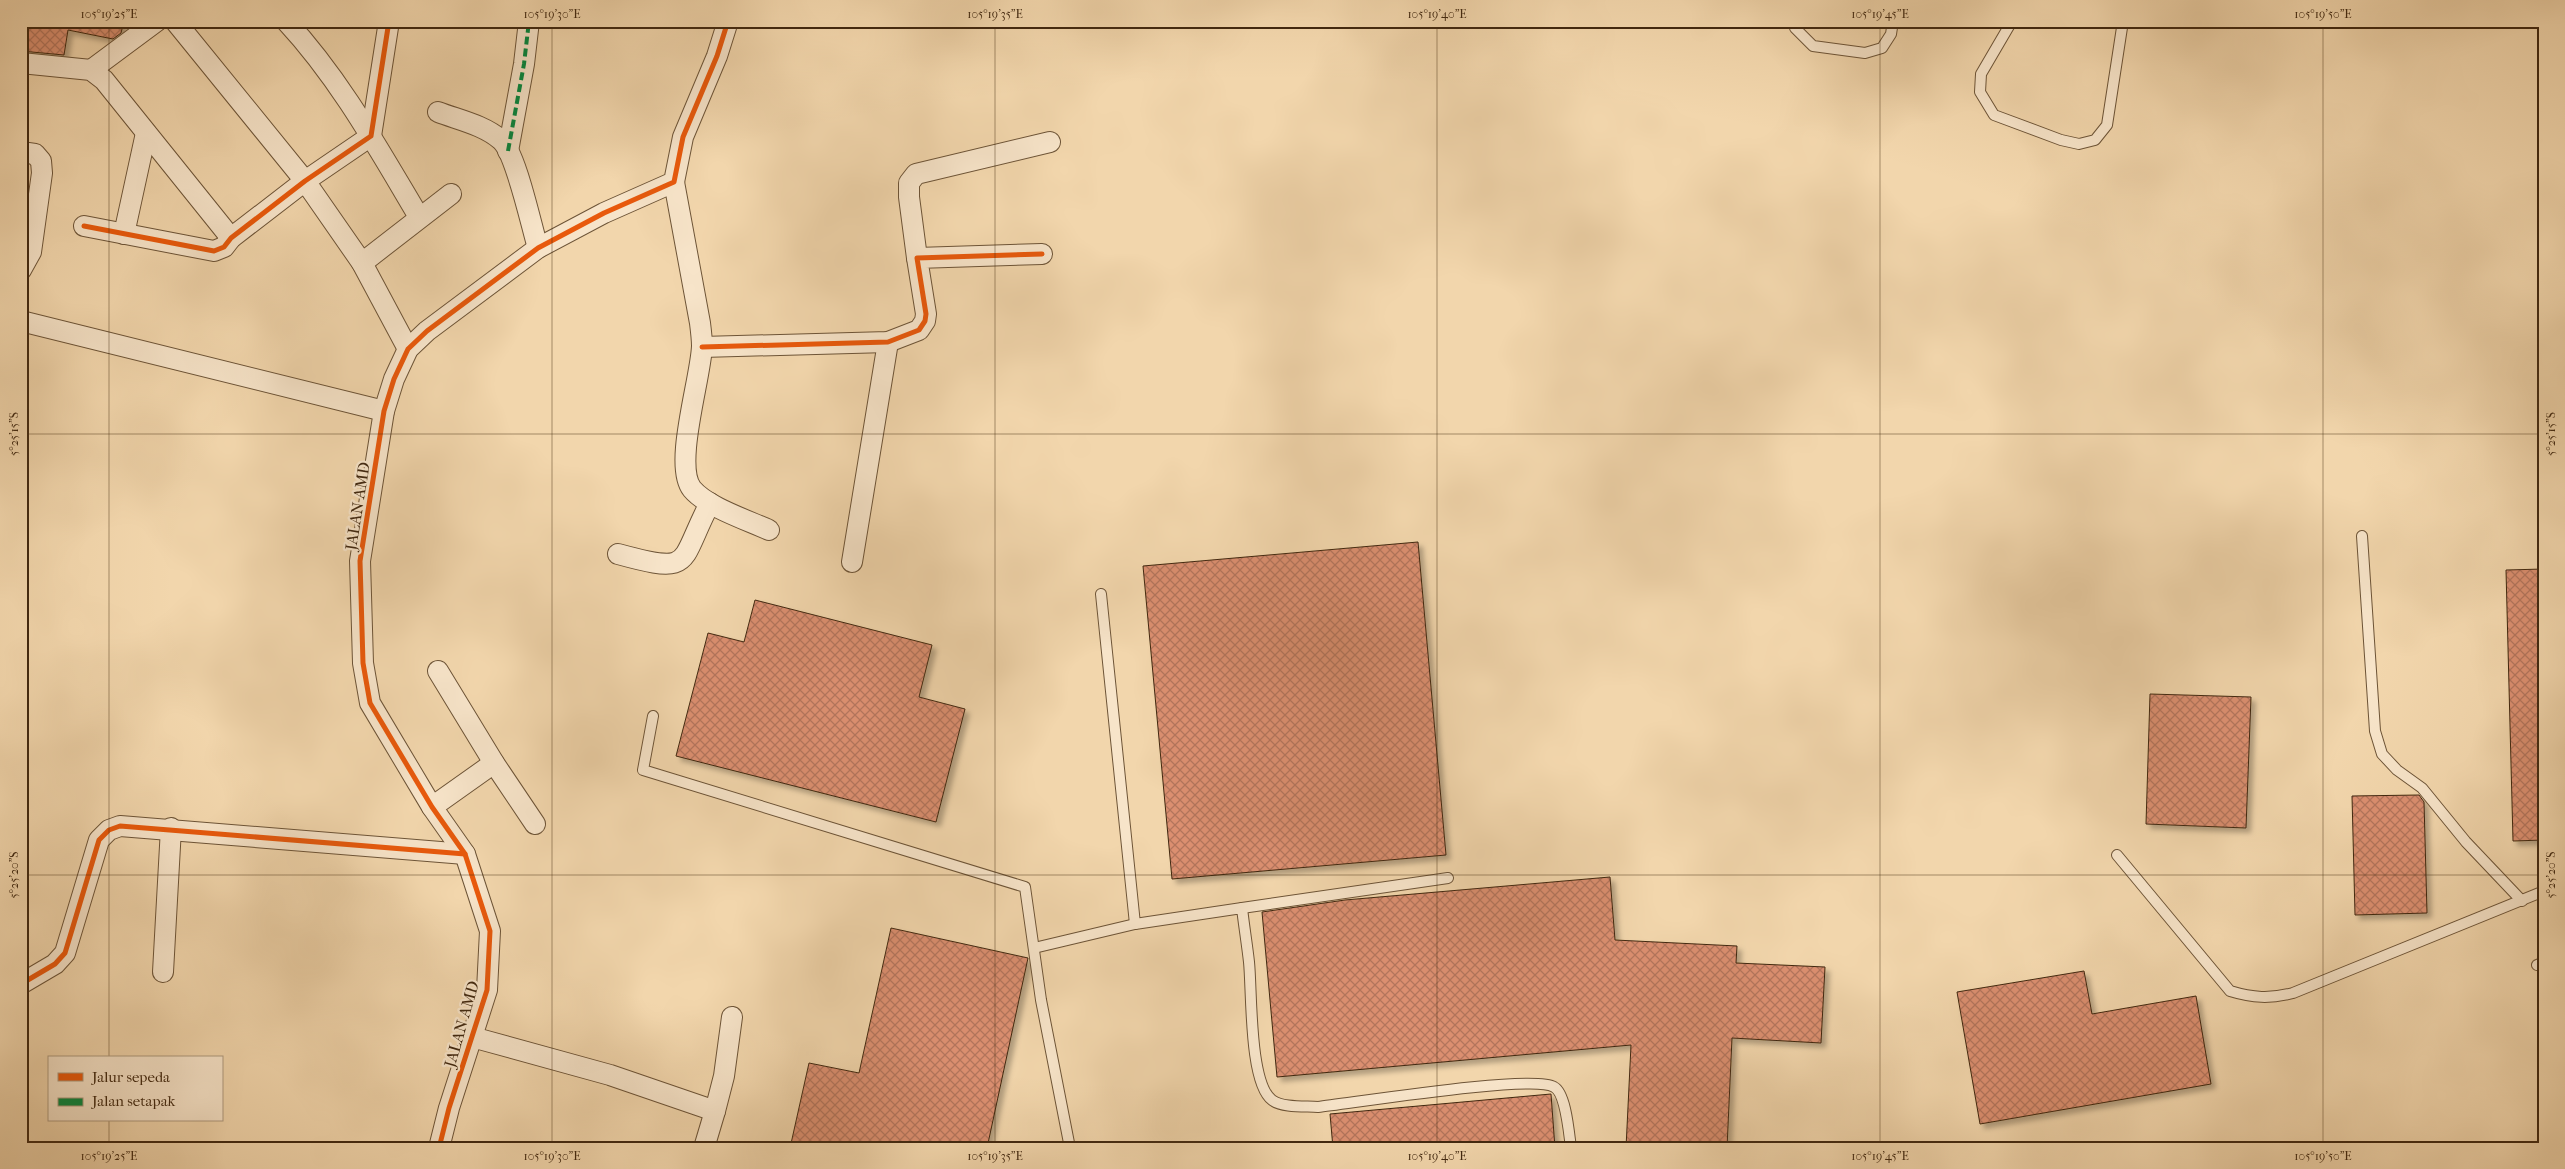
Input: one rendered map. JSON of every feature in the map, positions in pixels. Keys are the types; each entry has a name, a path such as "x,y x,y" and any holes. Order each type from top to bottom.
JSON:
{"street":[{"path":"91,70 157,21"},
{"path":"174,21 305,181 362,263 408,349"},
{"path":"286,21 306,43 371,136 419,218"},
{"path":"306,43 308,21"},
{"path":"84,226 214,251 224,247 231,238 305,181 371,136 389,21"},
{"path":"508,151 524,64 529,21"},
{"path":"728,21 717,56 684,137 674,182 700,323 702,347 686,444 685,470 691,488 710,503 769,530"},
{"path":"21,63 91,70 104,80 231,238"},
{"path":"438,112 490,132 503,141 513,162 538,248"},
{"path":"124,234 146,132"},
{"path":"702,347 888,342 919,330 925,322 926,314 909,197 909,183 916,174 1050,142"},
{"path":"21,152 35,154 42,167 31,252 21,270"},
{"name":"JALAN AMD","path":"439,1148 449,1108 487,990 490,931 464,854 432,807 370,704 363,663 360,561 384,412 394,379 408,349 427,331 538,248 604,213 674,182"},
{"path":"362,263 451,194"},
{"path":"917,258 1042,254"},
{"path":"23,320 384,412"},
{"path":"852,562 888,342"},
{"path":"618,554 658,565 672,565 685,558 710,503"},
{"path":"438,671 494,763 535,824"},
{"path":"432,807 494,763"},
{"path":"21,984 55,964 65,954 99,840 109,830 120,826 171,828 464,854"},
{"path":"163,972 171,828"},
{"path":"704,1148 724,1076 732,1017"},
{"path":"472,1036 610,1075 715,1111"}],"lane":[{"path":"1795,21 1795,28 1813,46 1865,53 1882,48 1891,34 1893,21"},
{"path":"2012,21 1981,74 1980,92 1994,115 2061,140 2079,144 2095,140 2108,125 2123,21"},
{"path":"2362,536 2375,731 2382,754 2397,770 2422,788 2466,842 2522,901"},
{"path":"1101,594 1134,924"},
{"path":"653,716 643,770 1025,887 1042,1000 1070,1148"},
{"path":"2117,855 2230,991 2249,997 2273,998 2293,993 2544,891"},
{"path":"1034,948 1134,924 1448,878"},
{"path":"1242,908 1249,962 1253,1032 1260,1083 1273,1100 1293,1106 1318,1107 1486,1086 1545,1083 1555,1087 1562,1097 1571,1148"}],"building":[{"path":"21,21 124,21 121,33 113,39 68,30 64,55 21,51"},
{"path":"1418,542 1446,855 1172,879 1143,566"},
{"path":"2544,569 2544,840 2513,841 2506,570"},
{"path":"755,600 932,645 919,697 965,709 936,822 676,756 708,633 744,642"},
{"path":"2150,694 2251,697 2246,828 2146,824"},
{"path":"2419,795 2424,802 2427,913 2355,915 2352,796"},
{"path":"1610,877 1615,940 1737,946 1736,963 1825,967 1821,1043 1732,1038 1727,1148 1626,1148 1631,1045 1277,1077 1262,912 1345,900"},
{"path":"891,928 1028,958 987,1148 790,1148 809,1063 859,1073"},
{"path":"2084,971 2092,1014 2196,996 2211,1084 1980,1124 1957,992"},
{"path":"1551,1094 1555,1148 1333,1148 1330,1114"}],"marked path":[{"path":"508,151 524,64 529,21"}],"cycle path":[{"path":"84,226 214,251 224,247 231,238 305,181 371,136 389,21"},
{"path":"439,1148 449,1108 487,990 490,931 465,854 432,807 370,703 363,663 360,561 384,411 394,379 408,349 427,331 538,248 604,213 674,182 683,137 717,56 728,21"},
{"path":"702,347 888,342 919,330 925,321 926,314 917,258 1042,254"},
{"path":"21,984 55,964 65,953 99,840 109,830 120,826 465,854"}]}
